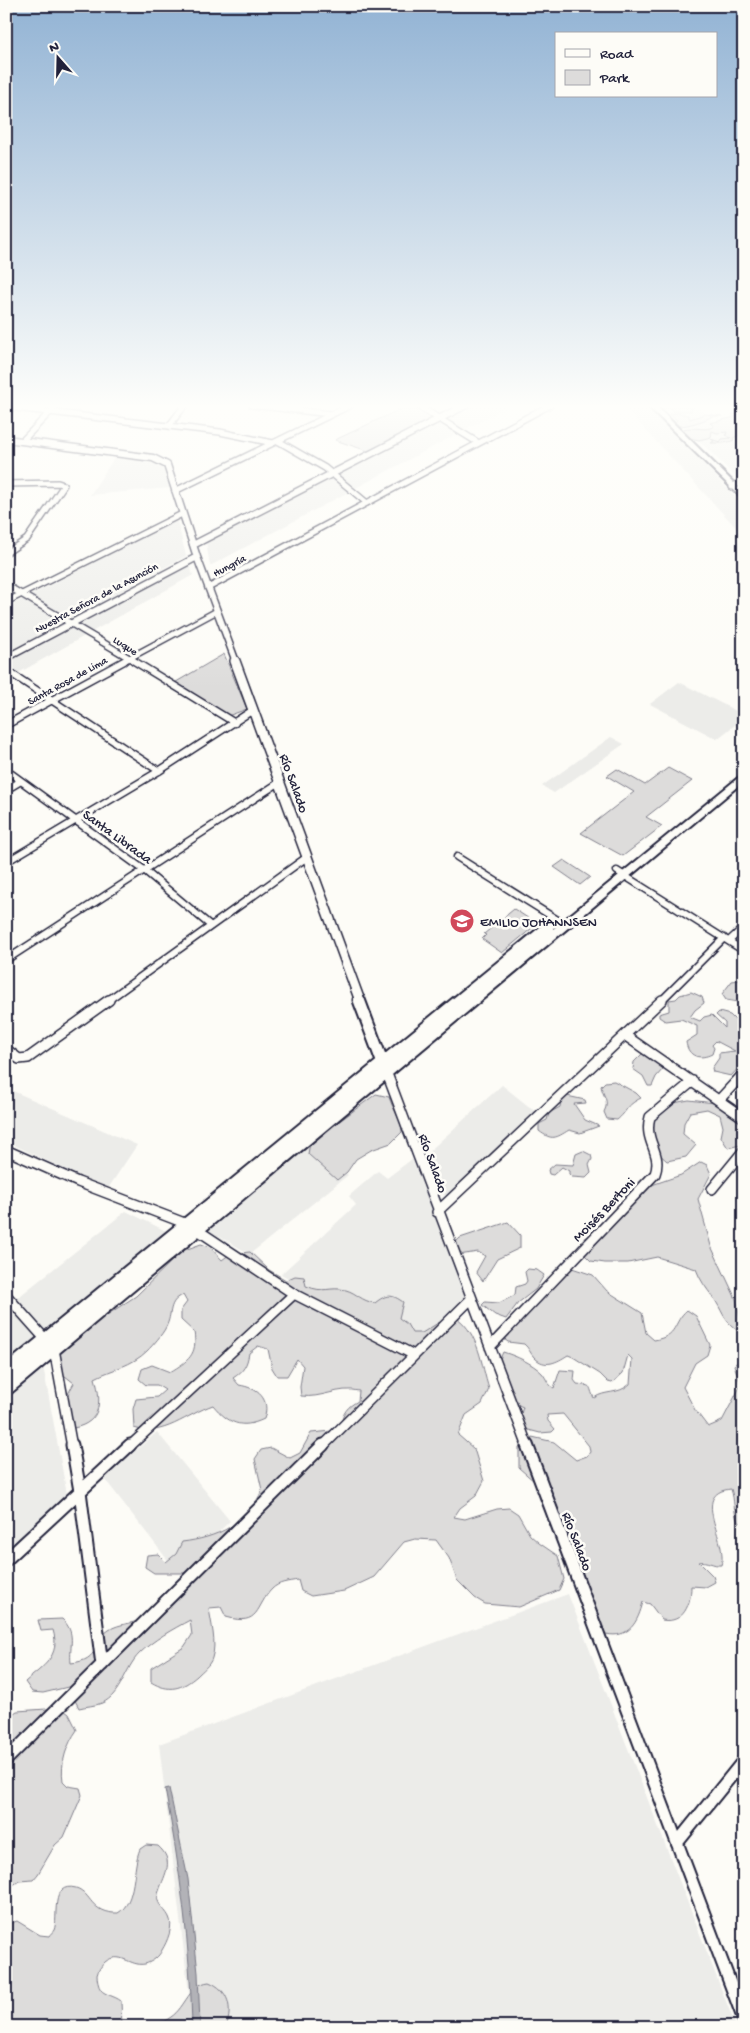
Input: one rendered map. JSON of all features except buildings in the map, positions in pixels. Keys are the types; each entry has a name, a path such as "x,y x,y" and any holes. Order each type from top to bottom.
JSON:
{"main road":[{"path":"6,1388 50,1345 690,815 744,767"},
{"path":"690,815 744,776"},
{"path":"6,1373 50,1345"}],"street":[{"path":"6,553 27,539 54,500"},
{"name":"Río Salado","path":"178,500 208,588 470,1299 490,1347 744,2020"},
{"path":"193,545 281,500"},
{"path":"363,500 367,503"},
{"name":"Hungría","path":"208,588 373,500"},
{"path":"6,602 182,514"},
{"name":"Nuestra Señora de la Asunción","path":"6,658 197,557"},
{"name":"Luque","path":"6,585 72,623 234,723"},
{"name":"Santa Rosa de Lima","path":"6,725 217,611"},
{"path":"6,670 53,699 159,771"},
{"path":"6,862 159,771 253,710"},
{"name":"Santa Librada","path":"6,770 144,870 211,926"},
{"path":"6,790 21,781"},
{"path":"6,960 280,782"},
{"path":"6,1049 19,1059 28,1058 307,857"},
{"path":"457,858 560,922"},
{"path":"620,873 744,951"},
{"path":"438,1212 726,940 744,927"},
{"path":"626,1036 744,1118"},
{"path":"719,1100 744,1073"},
{"name":"Moisés Bertoni","path":"490,1347 655,1174 660,1163 648,1132 647,1124 650,1117 693,1081"},
{"path":"6,1150 191,1227 294,1294 414,1355"},
{"path":"712,1189 744,1150"},
{"path":"6,1294 50,1345 80,1491 102,1664"},
{"path":"6,1560 294,1294"},
{"path":"6,1760 470,1299"},
{"path":"677,1843 744,1760"}],"shaded area":[{"path":"288,500 334,500 210,566 206,542"},
{"path":"710,500 738,500 744,506 744,536"},
{"path":"177,520 186,556 6,653 6,608"},
{"path":"188,561 193,575 6,680 6,661"},
{"path":"679,682 744,715 744,718 717,739 650,704"},
{"path":"611,737 624,744 554,793 542,786"},
{"path":"502,1085 537,1113 451,1196 440,1194 425,1155"},
{"path":"6,1088 137,1145 107,1190 6,1141"},
{"path":"313,1142 348,1175 250,1254 206,1229"},
{"path":"412,1159 466,1295 465,1300 419,1344 408,1345 281,1274 356,1205 349,1196 378,1171 387,1178"},
{"path":"126,1211 168,1232 6,1365 6,1307"},
{"path":"43,1366 68,1500 6,1555 6,1397"},
{"path":"157,1432 230,1521 177,1572 104,1478"},
{"path":"568,1594 736,2027 193,2027 159,1744"},
{"path":"169,1788 188,1879 198,1973 200,2027 192,2027 189,1965 183,1907 165,1789"}],"green space":[{"path":"224,654 247,709 225,717 171,685"},
{"path":"668,768 692,781 646,817 662,826 623,856 581,833 634,792 607,776 617,769 645,785"},
{"path":"564,860 590,877 580,885 554,867"},
{"path":"514,909 537,924 502,953 482,939 486,935 484,934"},
{"path":"739,980 744,982 744,1003 726,1000 722,994 732,981"},
{"path":"691,992 702,997 704,1003 690,1017 700,1021 704,1017 712,1015 725,1028 725,1023 716,1015 719,1012 730,1015 735,1020 744,1016 744,1062 731,1076 713,1072 712,1068 719,1058 719,1053 735,1051 716,1041 712,1045 714,1048 712,1054 703,1057 695,1056 689,1051 686,1042 697,1035 697,1026 681,1019 665,1021 659,1017 659,1014 669,1011 669,1000"},
{"path":"644,1052 663,1069 656,1077 652,1086 648,1086 643,1076 633,1069 634,1062"},
{"path":"614,1081 636,1093 641,1098 629,1106 617,1120 607,1119 604,1112 606,1101 601,1086 605,1082"},
{"path":"376,1094 389,1097 401,1123 402,1132 391,1143 371,1150 356,1159 347,1172 337,1180 308,1154 310,1143"},
{"path":"567,1096 585,1100 586,1103 574,1104 585,1120 599,1126 580,1133 569,1130 554,1137 547,1136 539,1131 539,1124 547,1120 549,1113 560,1107 561,1100"},
{"path":"689,1100 732,1105 744,1112 744,1144 728,1148 721,1137 723,1127 720,1115 707,1109 690,1112 684,1123 683,1134 696,1145 686,1157 667,1161 658,1153 646,1129 654,1116 663,1108 674,1103"},
{"path":"583,1151 591,1155 592,1159 589,1165 591,1173 586,1178 572,1177 569,1171 562,1167 553,1175 549,1174 548,1170 555,1164 573,1165 576,1154"},
{"path":"701,1162 707,1165 711,1174 698,1199 711,1246 736,1299 741,1325 737,1330 725,1318 696,1269 657,1257 628,1263 591,1261 580,1250 582,1240 605,1226 643,1188 681,1175"},
{"path":"508,1222 520,1235 520,1248 497,1259 483,1281 476,1272 485,1256 478,1252 459,1255 451,1247 460,1238"},
{"path":"201,1244 210,1247 222,1260 230,1254 250,1252 269,1270 286,1280 295,1276 304,1277 306,1286 312,1288 346,1290 366,1301 375,1303 389,1296 396,1298 403,1302 399,1318 407,1324 412,1333 422,1333 438,1323 457,1318 470,1332 475,1341 489,1389 482,1404 466,1415 458,1435 474,1449 484,1481 476,1496 460,1508 454,1517 465,1519 497,1509 509,1508 518,1514 530,1535 558,1556 564,1579 559,1590 519,1607 485,1604 475,1598 457,1580 449,1558 436,1540 415,1539 404,1542 374,1577 344,1591 311,1596 301,1591 298,1580 278,1585 272,1589 256,1613 246,1619 226,1617 221,1607 209,1608 214,1640 211,1661 197,1676 181,1687 164,1688 151,1682 151,1668 184,1647 192,1635 190,1620 157,1639 139,1654 114,1694 102,1703 79,1708 68,1687 43,1693 32,1692 25,1682 44,1666 55,1647 53,1630 41,1631 38,1620 62,1619 67,1624 71,1634 71,1663 81,1661 92,1654 103,1635 109,1630 141,1620 152,1614 174,1593 186,1573 154,1573 145,1567 147,1555 158,1554 166,1562 176,1554 182,1542 219,1533 240,1520 256,1502 262,1490 255,1459 261,1450 271,1448 290,1458 300,1453 311,1433 332,1431 341,1425 346,1410 358,1401 359,1391 351,1390 316,1396 301,1396 300,1387 303,1366 297,1359 287,1376 277,1376 272,1368 268,1349 258,1346 249,1353 244,1367 233,1378 239,1385 252,1389 261,1396 266,1406 264,1419 248,1424 236,1423 224,1416 213,1405 175,1424 155,1430 134,1428 133,1409 136,1399 157,1397 165,1390 157,1385 146,1385 139,1379 142,1369 152,1365 170,1372 187,1361 193,1352 194,1332 181,1320 181,1310 187,1302 183,1295 172,1305 166,1327 160,1337 147,1351 128,1364 95,1378 99,1397 93,1418 79,1427 68,1429 61,1424 63,1403 74,1383 60,1372 58,1364 60,1354 73,1337 136,1296 182,1251"},
{"path":"572,1268 593,1275 607,1291 642,1313 646,1333 654,1340 668,1335 687,1310 696,1316 710,1345 707,1355 695,1363 683,1387 695,1410 708,1427 722,1421 741,1385 734,1365 744,1356 744,1523 738,1522 736,1518 731,1489 719,1492 713,1499 711,1508 722,1555 721,1565 699,1562 713,1576 715,1582 706,1587 691,1586 688,1606 681,1616 676,1619 662,1620 650,1604 643,1602 638,1616 631,1627 621,1634 614,1635 606,1634 598,1624 542,1488 519,1468 519,1447 532,1437 554,1442 576,1460 587,1456 590,1452 589,1446 563,1414 547,1415 548,1421 555,1429 552,1432 540,1433 521,1428 520,1417 523,1407 517,1404 509,1394 499,1361 503,1352 524,1360 542,1373 548,1383 554,1388 560,1370 575,1371 574,1380 577,1384 590,1387 594,1398 621,1390 630,1384 632,1359 628,1355 623,1373 612,1383 573,1357 568,1355 555,1362 542,1363 534,1357 524,1344 508,1342 504,1339 504,1332"},
{"path":"528,1269 537,1270 544,1275 536,1289 518,1303 506,1319 495,1315 482,1305 485,1302 499,1303 515,1295 516,1287 525,1284 527,1281 525,1272"},
{"path":"61,1708 69,1714 77,1730 65,1754 62,1774 63,1781 68,1786 80,1788 82,1795 64,1837 55,1845 38,1874 33,1880 19,1881 6,1890 6,1823 10,1809 6,1800 6,1722 17,1711"},
{"path":"146,1845 158,1846 166,1857 166,1873 158,1899 169,1917 171,1925 168,1938 161,1953 153,1961 140,1964 115,1958 105,1962 98,1971 97,1980 101,1990 121,2001 122,2027 6,2027 6,1925 17,1921 40,1935 49,1936 54,1930 58,1895 68,1887 81,1891 102,1910 118,1913 128,1901 140,1849"},
{"path":"209,1982 216,1985 228,2000 229,2013 226,2027 153,2027 176,2013 192,1991 202,1984"}],"place":[{"name":"EMILIO JOHANNSEN","path":"462,921"}]}
